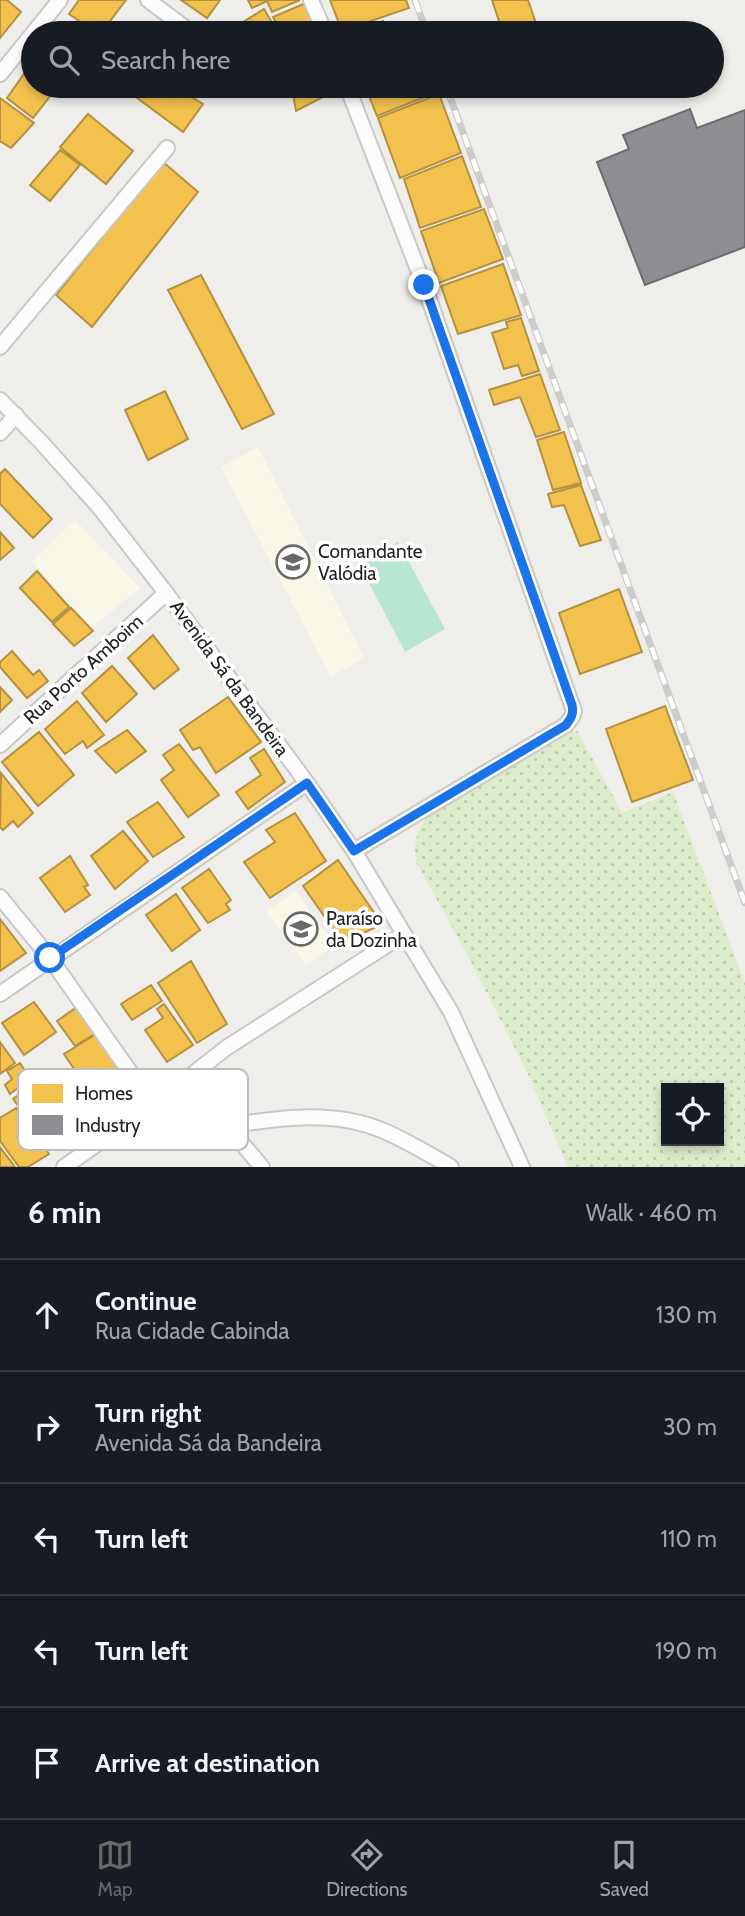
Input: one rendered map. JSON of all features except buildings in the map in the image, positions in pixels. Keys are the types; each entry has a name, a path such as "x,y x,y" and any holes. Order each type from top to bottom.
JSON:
{"street":[{"path":"43,21 60,0"},
{"path":"148,0 176,21"},
{"path":"311,0 320,21"},
{"path":"0,74 21,48"},
{"path":"353,98 424,285 574,711 566,725 354,851"},
{"path":"0,347 167,148"},
{"name":"Avenida Sá da Bandeira","path":"0,400 99,507 307,783 354,851 451,1012 522,1167"},
{"path":"0,433 16,415"},
{"name":"Rua Porto Amboim","path":"0,745 166,593"},
{"path":"0,994 307,783"},
{"path":"0,897 50,958 128,1069"},
{"path":"199,1069 226,1048 404,933"},
{"path":"248,1122 287,1117 339,1118 381,1129 451,1167"},
{"path":"64,1167 88,1150"},
{"path":"248,1150 262,1167"}],"shaded area":[{"name":"Comandante Valódia","path":"258,447 364,658 331,677 221,467"},
{"path":"75,520 140,588 91,628 32,561"},
{"name":"Paraíso da Dozinha","path":"296,891 335,946 306,965 266,911"}],"green space":[{"path":"398,542 445,629 405,652 359,564"},
{"path":"577,730 622,813 673,792 745,983 745,1167 568,1167 528,1074 416,862 415,848 421,826 428,815"}],"railway":[{"path":"415,0 423,21"},
{"path":"450,98 745,903"}],"place":[{"name":"Comandante Valódia","path":"293,562"},
{"name":"Paraíso da Dozinha","path":"301,929"}],"route":[{"path":"50,958 307,783 354,851 566,725 572,717 572,705 424,285"}]}
